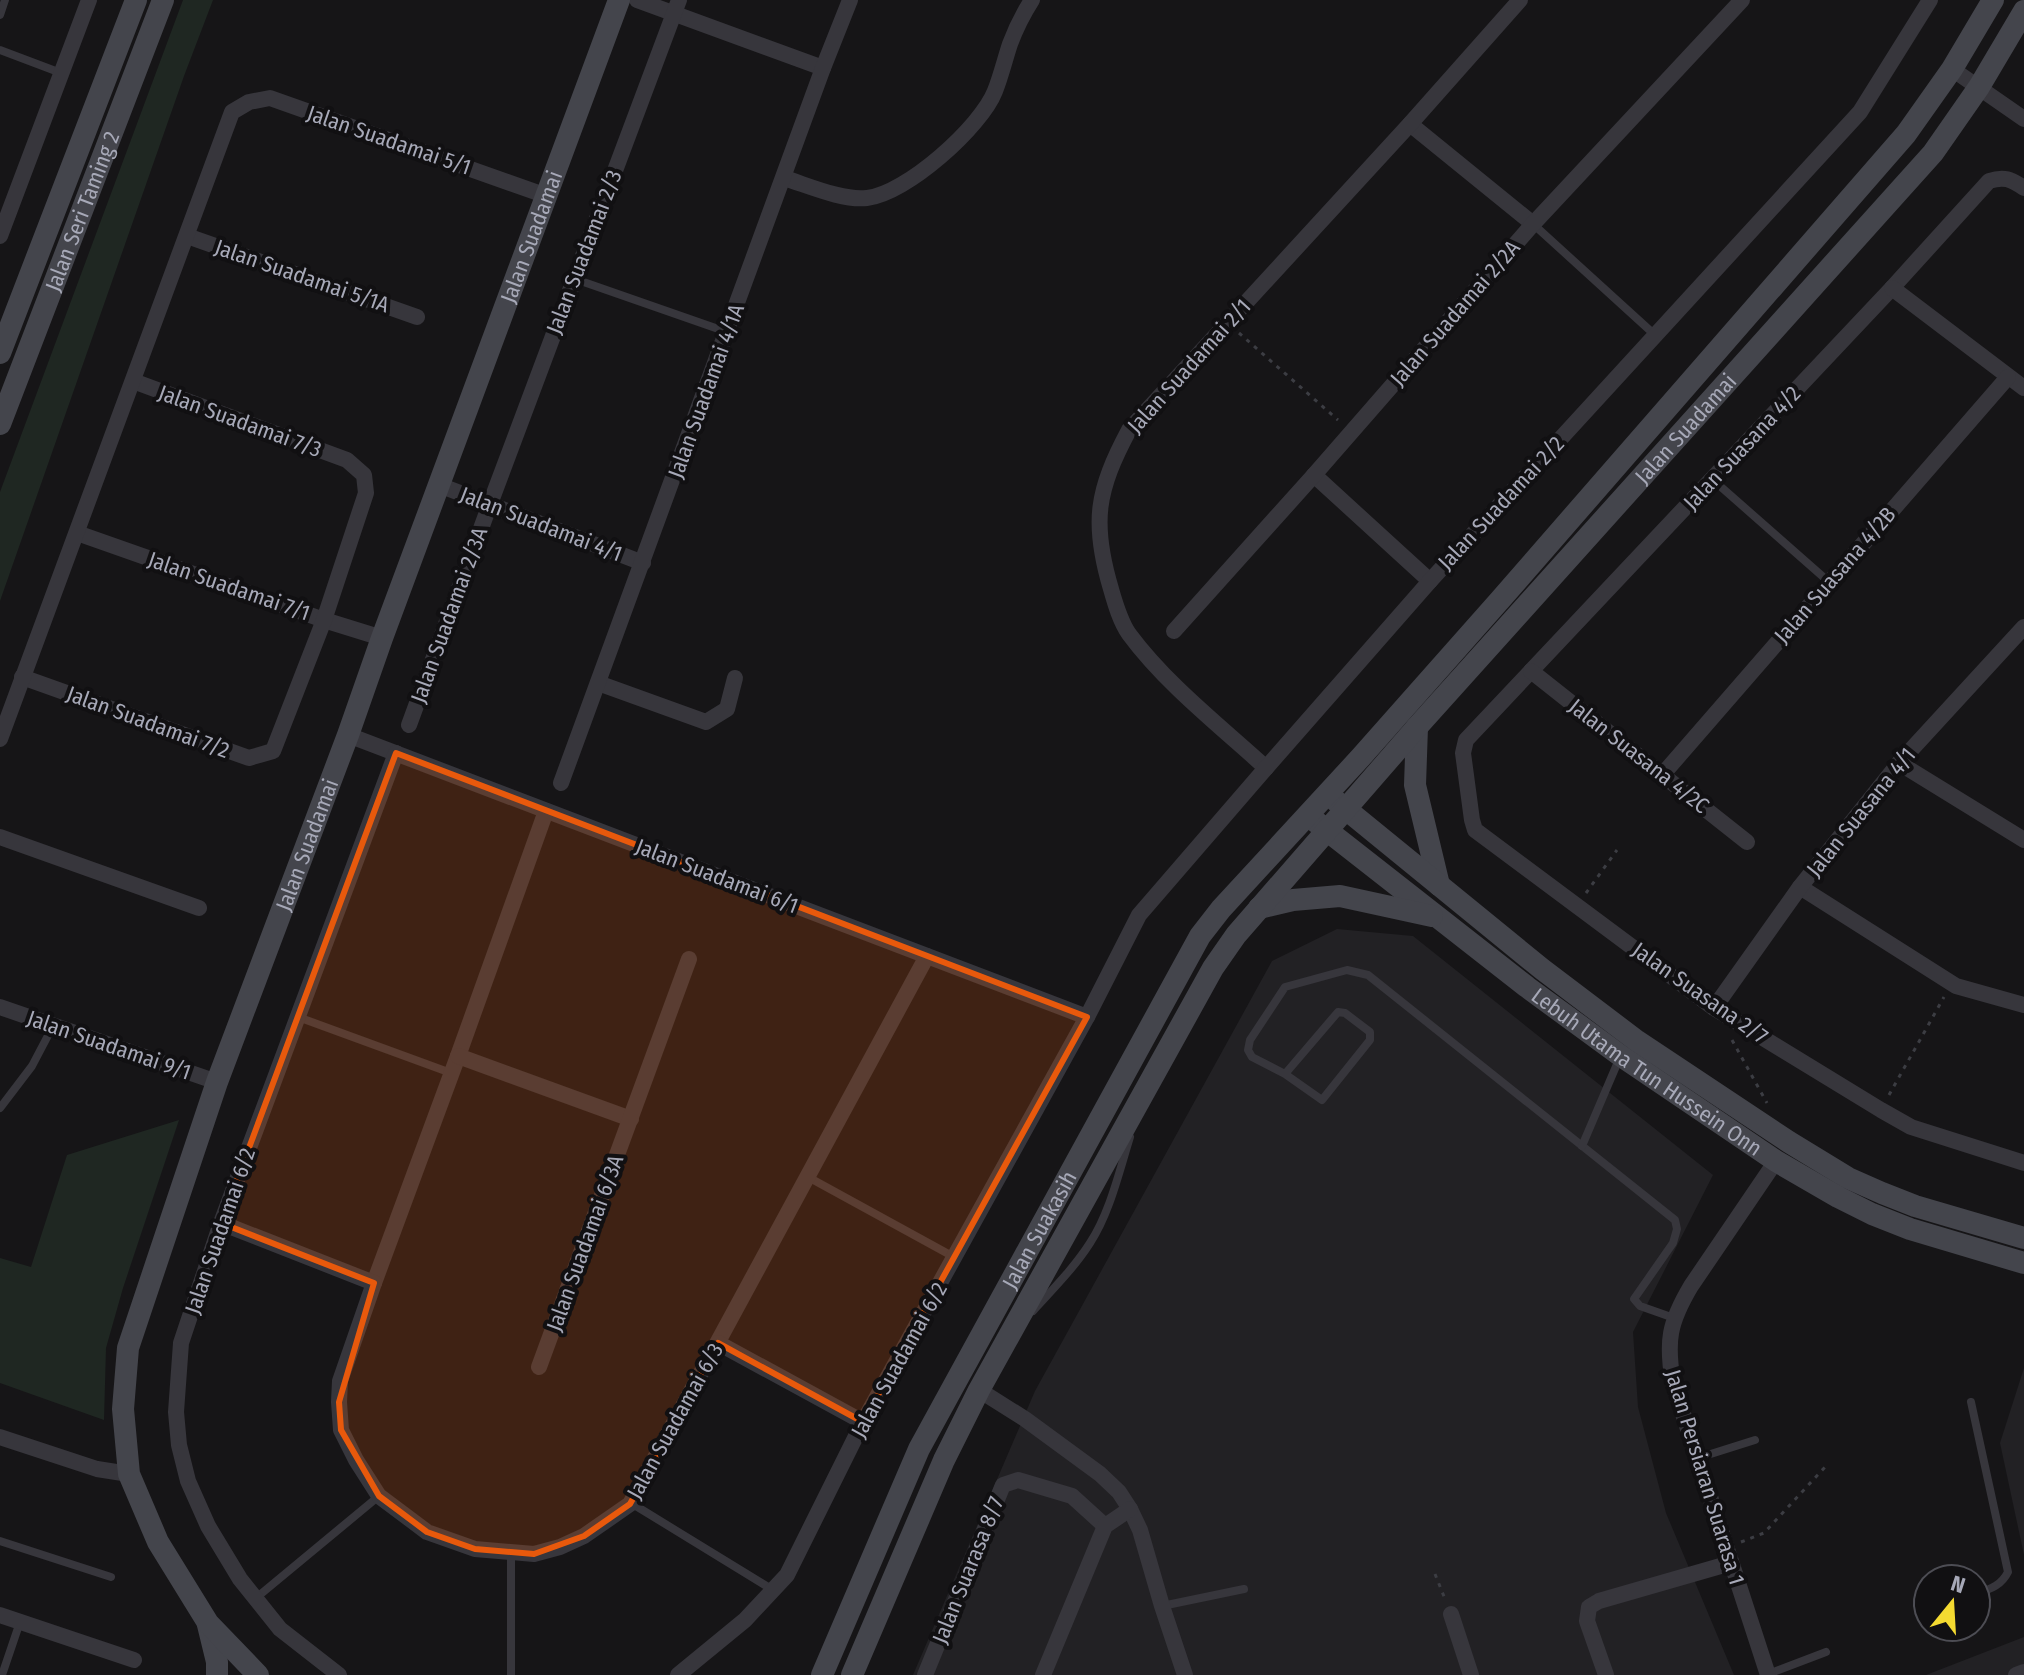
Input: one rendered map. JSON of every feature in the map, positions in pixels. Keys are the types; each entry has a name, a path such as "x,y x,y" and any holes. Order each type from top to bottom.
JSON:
{"main road":[{"name":"Jalan Seri Taming 2","path":"0,353 136,0"},
{"name":"Jalan Seri Taming 2","path":"0,424 163,0"},
{"name":"Jalan Suadamai","path":"253,1673 208,1623 158,1542 129,1474 123,1409 128,1348 217,1082 619,0"},
{"name":"Jalan Suadamai","path":"1307,814 1490,611 1906,134 1952,69 1993,0"},
{"name":"Jalan Suadamai","path":"1326,830 1933,153 1979,87 2024,11"},
{"path":"1417,727 1415,785 1439,885"},
{"name":"Lebuh Utama Tun Hussein Onn","path":"1327,793 1542,969 1637,1041 1789,1142 1882,1193 1915,1206 2024,1238"},
{"name":"Lebuh Utama Tun Hussein Onn","path":"1307,814 1527,987 1621,1056 1776,1161 1872,1214 1910,1229 2024,1263"},
{"name":"Jalan Suakasih","path":"822,1675 919,1449 1177,976 1200,936 1221,909 1307,814"},
{"name":"Jalan Suakasih","path":"852,1675 944,1460 979,1390 1146,1087 1213,968 1236,935 1326,830"},
{"path":"1259,908 1293,900 1340,896 1441,918"},
{"path":"208,1623 217,1675"}],"street":[{"path":"0,236 89,0"},
{"path":"637,0 676,7 823,68"},
{"name":"Jalan Suadamai 4/1A","path":"561,783 850,0"},
{"path":"784,178 865,199 889,193 914,178 938,159 982,114 995,92 1016,30 1032,0"},
{"name":"Jalan Suadamai 2/1","path":"1266,768 1162,673 1128,631 1114,600 1098,533 1105,481 1129,430 1520,0"},
{"name":"Jalan Suadamai 2/2A","path":"1174,631 1533,224 1742,0"},
{"name":"Jalan Suadamai 2/2","path":"1087,1017 1139,915 1430,581 1860,112 1930,0"},
{"name":"Jalan Suadamai 2/3","path":"490,504 676,7"},
{"path":"1952,69 2024,119"},
{"name":"Jalan Suadamai 5/1","path":"187,236 232,112 249,102 270,98 547,196"},
{"path":"1410,124 1533,224"},
{"name":"Jalan Suasana 4/2","path":"1466,740 1989,181 2001,177 2024,188"},
{"path":"0,739 187,236"},
{"name":"Jalan Suadamai 5/1A","path":"187,236 417,317"},
{"path":"1892,288 2018,380"},
{"name":"Jalan Suasana 4/2B","path":"1663,774 1829,582 2018,380"},
{"name":"Jalan Suadamai 7/3","path":"133,381 347,460 364,475 366,493 324,620"},
{"path":"1314,475 1430,581"},
{"name":"Jalan Suadamai 4/1","path":"439,485 643,563"},
{"name":"Jalan Suadamai 2/3A","path":"409,725 490,504"},
{"name":"Jalan Suadamai 7/1","path":"77,533 382,638"},
{"name":"Jalan Suadamai 7/2","path":"22,677 249,758 273,751 324,620"},
{"name":"Jalan Suasana 4/1","path":"1714,1008 1800,887 1899,763 2024,627"},
{"name":"Jalan Suasana 4/2C","path":"1531,671 1747,842"},
{"path":"598,683 706,722 727,709 735,678"},
{"name":"Jalan Suadamai 6/1","path":"348,735 1087,1017"},
{"name":"Jalan Suasana 2/7","path":"1466,740 1463,753 1475,830 1714,1008 1881,1110 1911,1127 2024,1163"},
{"name":"Jalan Suadamai 6/2","path":"339,1675 280,1629 240,1579 216,1540 188,1481 179,1445 176,1412 181,1343 221,1223 396,753"},
{"path":"1899,763 2024,840"},
{"name":"Jalan Suadamai 6/3","path":"546,811 340,1381 341,1430 356,1460 379,1496 427,1532 475,1549 534,1554 584,1536 631,1503 927,956"},
{"path":"0,837 199,908"},
{"path":"1800,887 1952,983 2024,1005"},
{"name":"Jalan Suadamai 6/3A","path":"539,1367 689,959"},
{"name":"Jalan Suadamai 9/1","path":"0,1007 217,1082"},
{"name":"Jalan Suadamai 6/2","path":"678,1675 745,1620 787,1575 863,1422 1087,1017"},
{"path":"458,1056 631,1119"},
{"name":"Jalan Persiaran Suarasa 1","path":"1768,1674 1673,1383 1669,1345 1674,1318 1691,1286 1776,1161"},
{"path":"221,1223 374,1283"},
{"path":"718,1343 863,1422"},
{"path":"979,1390 1025,1419 1100,1474 1119,1492 1140,1530 1185,1675"},
{"path":"0,1437 97,1469 129,1474"},
{"name":"Jalan Suarasa 8/7","path":"925,1675 1003,1485 1018,1480 1072,1496 1105,1526"},
{"path":"1043,1675 1105,1526 1130,1509"},
{"path":"1606,1675 1587,1621 1589,1607 1599,1601 1731,1563"},
{"path":"1448,1606 1471,1675"},
{"path":"0,1615 134,1660"},
{"path":"2016,1675 2024,1672"}],"lane":[{"path":"0,15 5,0"},
{"path":"0,50 61,73"},
{"path":"1533,224 1655,335"},
{"path":"574,278 727,332"},
{"path":"1712,479 1829,582"},
{"path":"1285,1074 1338,1012 1345,1013 1370,1032 1370,1040 1322,1100 1285,1074 1252,1057 1248,1050 1250,1040 1285,987 1347,970 1368,975 1675,1220 1677,1229 1673,1243 1634,1299 1640,1306 1674,1318"},
{"path":"298,1017 452,1073"},
{"path":"0,1108 32,1066 53,1026"},
{"path":"1582,1146 1621,1056"},
{"path":"808,1177 955,1257"},
{"path":"1971,1402 2008,1572 2004,1581 1992,1589"},
{"path":"1697,1459 1755,1440"},
{"path":"255,1598 379,1496"},
{"path":"631,1503 773,1590"},
{"path":"0,1541 111,1577"},
{"path":"511,1553 511,1675"},
{"path":"1162,1606 1244,1589"},
{"path":"2,1675 20,1622"},
{"path":"1768,1674 1826,1652"}],"path":[{"path":"1227,322 1351,432"},
{"path":"1577,906 1617,850"},
{"path":"1881,1110 1952,983"},
{"path":"1714,1008 1766,1102"},
{"path":"1746,1540 1764,1533 1826,1466"},
{"path":"1435,1574 1448,1606"}],"highlighted area":[{"path":"396,753 1087,1017 863,1422 718,1343 630,1504 584,1536 534,1554 475,1549 427,1532 379,1496 341,1430 339,1402 374,1283 221,1223"}],"shaded area":[{"path":"183,0 213,0 0,601 0,492"},
{"path":"1337,929 1413,936 1713,1175 1633,1332 1638,1407 1666,1513 1734,1675 913,1675 1035,1391 1272,961"},
{"path":"179,1120 106,1348 104,1420 0,1383 0,1258 31,1267 67,1155"},
{"path":"2024,1368 2024,1555 2000,1443"},
{"path":"2024,1637 2024,1675 1926,1675"}]}
